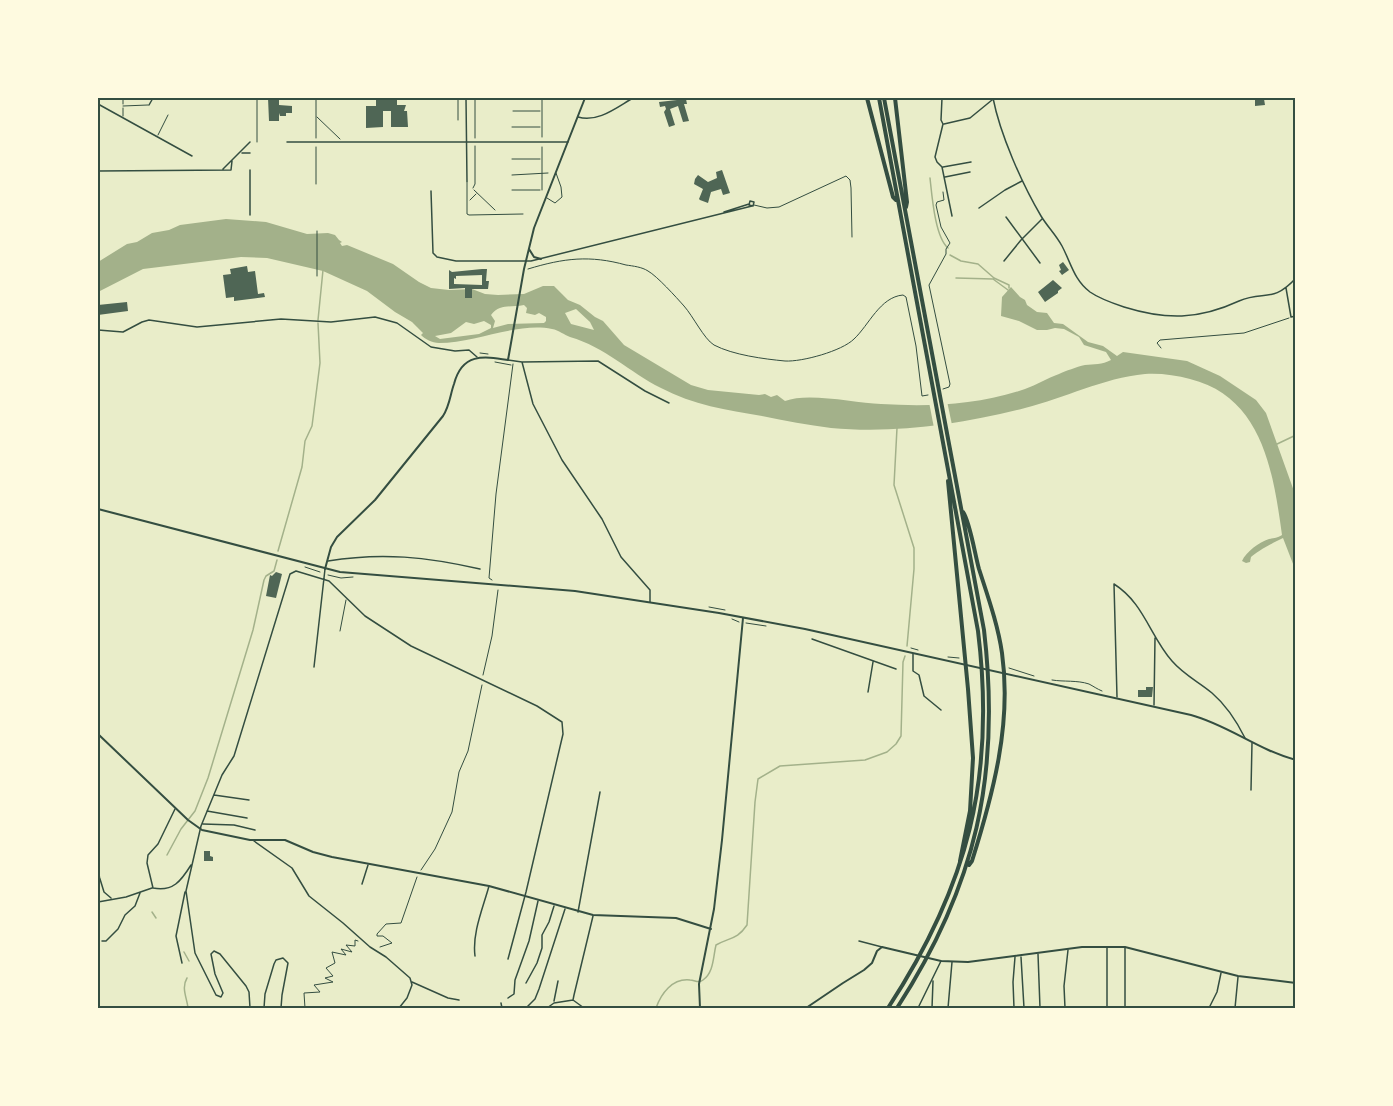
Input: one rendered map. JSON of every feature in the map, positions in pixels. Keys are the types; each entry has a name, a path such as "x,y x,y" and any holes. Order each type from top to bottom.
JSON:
{"highway":[{"path":"867,98 893,197 898,203"},
{"path":"879,98 978,631 984,705 980,777 960,867 941,915 917,963 888,1008"},
{"path":"884,98 984,630 991,711 989,756 984,792 966,868 954,902 931,951 897,1008"},
{"path":"895,98 907,202 905,210"},
{"path":"949,475 948,486 966,664 973,776 970,811 960,856 960,867"},
{"path":"962,511 967,517 971,542 998,632 1005,673 1005,710 999,757 982,829 972,861 966,868"}],"street":[{"path":"149,105 153,98"},
{"path":"466,98 466,182"},
{"path":"508,360 536,221 585,98"},
{"path":"578,117 586,119 598,117 633,98"},
{"path":"942,98 941,120 943,124 935,155 936,161 942,167 952,216"},
{"path":"943,124 969,118 993,98 1023,181 1043,219 1062,246 1081,284 1099,297 1140,312 1175,317 1203,314 1225,308 1249,297 1279,293 1296,278"},
{"path":"98,104 192,156"},
{"path":"223,170 250,142"},
{"path":"287,142 568,142"},
{"path":"240,153 250,153"},
{"path":"98,171 231,170 232,161"},
{"path":"942,167 971,162"},
{"path":"250,170 250,215"},
{"path":"944,177 970,172"},
{"path":"979,208 1023,181"},
{"path":"431,191 431,248 435,256 456,261 526,262 752,205"},
{"path":"1006,217 1040,263"},
{"path":"1004,261 1021,240 1043,219"},
{"path":"529,249 534,257 541,259"},
{"path":"1286,287 1291,317 1296,316"},
{"path":"98,330 124,332 149,320 198,327 281,319 324,322 375,317 397,323 431,347 455,351 468,350 477,357"},
{"path":"314,667 323,578 331,547 340,534 375,500 443,416 449,404 457,375 466,364 477,357 488,356 522,362 598,361 645,391 669,403"},
{"path":"522,362 531,399 538,416 566,467 602,519 621,557 650,590 650,602"},
{"path":"98,508 325,569 379,577 567,591 650,602 829,635 1154,706 1206,720 1296,760"},
{"path":"327,561 364,556 397,556 416,557 480,569"},
{"path":"182,963 176,936 200,829 222,775 234,756 290,574 296,571 323,578 365,616 392,634 482,681 543,709 560,720 563,726 525,896 507,959"},
{"path":"1115,697 1113,584 1141,610 1155,637 1177,666 1222,703 1245,738"},
{"path":"699,1008 699,979 711,929 723,829 743,618"},
{"path":"827,644 829,635"},
{"path":"1154,706 1155,637"},
{"path":"812,639 896,669"},
{"path":"914,653 913,671 919,675 922,693 940,710"},
{"path":"868,692 873,661"},
{"path":"98,734 200,829 254,841 274,838 285,840 316,853 489,886 593,915 676,918 711,929"},
{"path":"1251,790 1252,742"},
{"path":"578,912 600,792"},
{"path":"213,795 249,800"},
{"path":"153,888 147,863 148,855 158,844 176,808"},
{"path":"207,810 247,818"},
{"path":"202,824 234,825 255,830"},
{"path":"254,841 292,868 306,893 363,942 386,957 411,981 448,998 459,1000"},
{"path":"98,902 153,888 168,889 182,878 193,862"},
{"path":"362,884 369,864"},
{"path":"99,879 104,892 112,899"},
{"path":"475,956 476,933 489,886"},
{"path":"186,891 195,953 218,997 222,996 222,990 210,957 212,952 220,954 246,986 249,992 250,1008"},
{"path":"102,941 106,941 118,929 125,915 135,906 140,893"},
{"path":"508,998 514,994 515,980 529,941 538,900"},
{"path":"526,983 537,963 542,948 542,935 554,905"},
{"path":"526,1008 535,999 539,989 565,909"},
{"path":"573,1000 593,915"},
{"path":"859,941 952,962 1068,949 1125,947 1238,976 1296,983"},
{"path":"1107,946 1107,1008"},
{"path":"806,1008 870,966 877,951 882,947"},
{"path":"1125,947 1125,1008"},
{"path":"1065,1008 1064,986 1068,949"},
{"path":"1038,953 1040,1008"},
{"path":"1014,1008 1015,956"},
{"path":"1021,956 1024,1008"},
{"path":"264,1008 265,994 274,964 276,960 283,958 288,963 281,1008"},
{"path":"918,1008 941,961"},
{"path":"948,1008 952,962"},
{"path":"1209,1008 1217,992 1221,972"},
{"path":"1235,1008 1238,976"},
{"path":"932,1008 933,980"},
{"path":"399,1008 407,998 411,981"},
{"path":"554,1003 558,981"},
{"path":"547,1008 554,1003 573,1000 584,1008"},
{"path":"501,1003 502,1008"}],"lane":[{"path":"123,98 123,118"},
{"path":"257,98 257,142"},
{"path":"123,106 149,105"},
{"path":"157,137 168,116"},
{"path":"546,197 555,203 562,197 556,171"},
{"path":"752,205 767,208 779,207 846,176 852,188 852,237"},
{"path":"466,182 467,214 523,214"},
{"path":"1161,348 1157,343 1160,340 1244,333 1291,317"},
{"path":"340,631 346,598"},
{"path":"98,866 99,879"}],"path":[{"path":"316,98 316,184"},
{"path":"458,98 458,120"},
{"path":"475,98 475,184 473,188 500,215"},
{"path":"542,98 542,190"},
{"path":"513,111 543,111"},
{"path":"316,116 344,142"},
{"path":"512,127 543,127"},
{"path":"512,159 543,159"},
{"path":"512,175 548,173"},
{"path":"943,189 944,200 937,202 936,205 941,227 950,242 929,284 944,363"},
{"path":"513,190 548,190"},
{"path":"467,203 477,192"},
{"path":"316,231 317,276"},
{"path":"527,269 572,258 589,258 606,259 648,270 684,306 712,344 732,352 786,361 839,349 852,341 882,305 903,295 906,297 918,367"},
{"path":"493,582 489,578 492,538 513,366"},
{"path":"326,574 340,578 355,578"},
{"path":"420,871 435,849 452,812 459,772 468,751 492,636 498,589"},
{"path":"728,618 742,623 768,626"},
{"path":"1006,666 1034,676"},
{"path":"1049,679 1070,680 1090,685 1094,689 1115,697"},
{"path":"377,951 384,944 392,944 385,936 376,934 386,924 401,923 418,875"},
{"path":"305,1008 304,993 320,992 314,985 333,982 325,978 333,976 326,968 335,963 332,952 345,956 341,949 352,952 346,945 355,946 355,940 363,942"}],"shaded area":[{"path":"226,219 266,222 307,234 328,233 335,235 342,242 340,243 342,246 347,245 393,264 431,288 472,289 485,294 498,295 524,294 543,286 554,286 568,300 580,305 603,321 624,345 691,385 708,390 765,394 771,397 777,395 785,401 819,398 899,405 972,402 1029,387 1075,368 1111,360 1106,352 1084,345 1079,337 1064,329 1037,330 1019,321 1001,316 1002,297 1011,287 1025,300 1027,305 1037,312 1047,313 1054,323 1063,324 1088,342 1103,346 1117,356 1123,352 1187,361 1220,376 1256,400 1266,413 1295,494 1295,569 1283,538 1251,557 1250,562 1242,561 1246,554 1257,545 1282,535 1268,462 1260,439 1248,419 1233,402 1214,388 1190,379 1156,374 1129,376 1025,408 978,419 904,429 855,430 796,423 685,399 649,382 606,353 557,330 525,328 467,340 434,342 421,335 423,333 412,322 367,291 323,271 267,258 241,257 143,269 98,292 98,262 127,244 137,242 152,233 180,225","holes":["524,305 527,308 526,313 535,315 539,313 546,317 546,321 544,323 508,324 493,328 495,321 491,315 494,311 502,307","576,309 590,322 594,330 571,324 565,313","484,321 491,325 491,328 479,334 440,339 435,336 451,333 466,322 474,324"]}],"pier":[{"path":"947,401 952,425 934,428 929,402"}],"building":[{"path":"268,98 279,98 279,105 292,106 292,113 280,116 279,113 279,121 269,121"},
{"path":"376,98 397,98 397,105 406,105 404,111 407,111 408,127 391,127 391,111 383,111 383,127 366,128 366,106 376,106"},
{"path":"686,99 687,104 684,104 689,121 683,122 678,106 670,109 675,125 669,127 664,112 665,106 660,107 659,102"},
{"path":"1264,99 1265,105 1255,106 1255,100"},
{"path":"722,170 730,193 723,195 721,189 711,192 708,203 700,200 703,189 694,184 695,179 698,175 708,182 717,178 716,172"},
{"path":"1063,262 1069,270 1062,275 1059,265"},
{"path":"247,266 248,272 255,271 258,294 264,293 265,297 234,301 234,297 226,298 223,275 231,274 230,269"},
{"path":"487,269 488,289 472,289 472,298 465,298 465,288 449,289 449,270 452,272","holes":["482,275 482,285 454,284 454,278"]},
{"path":"1053,280 1062,288 1045,302 1038,292"},
{"path":"127,302 128,311 98,315 98,305"},
{"path":"276,572 282,574 276,598 266,596 270,575"},
{"path":"1146,687 1153,687 1152,697 1138,697 1138,690 1146,690"},
{"path":"204,851 210,851 213,861 204,861"}],"waterway":[{"path":"930,178 937,226 948,248"},
{"path":"950,255 961,261 978,264 994,278 1009,285 1009,288"},
{"path":"318,320 323,270"},
{"path":"956,278 993,279 1008,290"},
{"path":"278,551 302,467 305,441 312,426 320,363 318,323"},
{"path":"897,428 894,485 914,548 907,646"},
{"path":"1275,445 1296,435"},
{"path":"167,855 181,829 195,811 208,778 253,630 264,580 274,571 277,560"},
{"path":"656,1008 664,992 673,984 684,980 698,982 707,977 716,945 736,936 747,925 758,779 780,766 865,760 887,752 901,736 905,656"},
{"path":"152,912 156,918"},
{"path":"184,952 189,961"},
{"path":"187,978 184,989 188,1008"}]}
